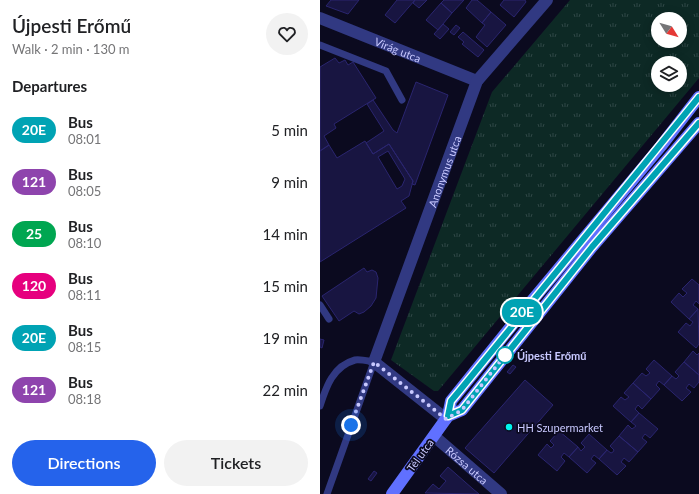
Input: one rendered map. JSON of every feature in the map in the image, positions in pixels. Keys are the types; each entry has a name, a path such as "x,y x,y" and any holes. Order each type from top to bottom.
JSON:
{"street":[{"name":"Anonymus utca","path":"374,362 477,81 548,0"},
{"name":"Virág utca","path":"320,18 477,81"},
{"name":"Tél utca","path":"394,493 447,417 451,401 699,97"},
{"name":"Tél utca","path":"447,417 462,410 592,247 699,123"},
{"path":"374,362 447,417"},
{"name":"Rózsa utca","path":"434,436 502,494"}],"lane":[{"path":"320,45 386,71 402,100"},
{"path":"320,305 329,319"},
{"path":"320,406 328,381 338,370 355,360 374,362"},
{"name":"Anonymus utca","path":"327,494 374,362"}],"green space":[{"path":"570,0 699,0 699,78 438,391 434,391 391,360 492,92"}],"building":[{"path":"331,0 359,0 348,14 326,6"},
{"path":"397,0 415,0 395,23 385,15"},
{"path":"415,0 427,0 419,8 413,3"},
{"path":"444,0 464,0 452,13 441,3"},
{"path":"472,0 477,0 491,12 482,23 466,8"},
{"path":"504,0 525,0 526,2 514,17 500,5"},
{"path":"441,3 452,13 438,30 426,20"},
{"path":"491,12 506,25 487,47 476,37 485,25 482,23"},
{"path":"443,24 449,29 440,39 434,34"},
{"path":"456,25 460,28 454,35 450,32"},
{"path":"463,32 484,50 478,57 462,44 464,42 458,37"},
{"path":"335,58 339,63 345,60 348,65 353,62 376,98 334,124 336,128 324,136 329,145 320,151 320,67"},
{"path":"416,82 448,95 415,185 412,184 413,181 389,144 373,154 366,143 384,131 367,104 373,100 393,130 397,133"},
{"path":"365,141 373,154 389,144 413,181 409,196 401,201 406,208 320,262 320,151 329,145 337,158","holes":["388,151 405,179 402,186 397,189 378,157"]},
{"path":"364,268 367,272 372,270 376,272 378,278 376,298 371,306 364,312 359,314 354,311 339,321 322,296"},
{"path":"692,279 699,285 699,304 696,301 693,305 698,309 689,319 671,302 679,293 683,297 687,293 682,289"},
{"path":"698,309 699,344 696,348 678,332 686,323 690,326 693,322 689,319"},
{"path":"320,339 324,340 322,348 320,347"},
{"path":"693,351 697,355 699,353 699,375 684,362"},
{"path":"654,360 672,376 664,385 659,381 656,385 660,389 651,399 633,383 642,373 646,376 650,373 646,369"},
{"path":"684,362 699,375 699,382 694,388 689,384 686,388 691,392 682,401 664,385 672,376 676,379 679,376 675,372"},
{"path":"513,365 516,367 510,374 507,372"},
{"name":"HH Szupermarket","path":"525,380 553,405 494,473 465,448"},
{"path":"633,383 651,399 642,409 638,405 635,409 639,413 631,422 613,406 621,397 625,400 629,397 624,393"},
{"path":"639,413 658,429 650,438 645,434 642,438 647,442 638,452 619,436 628,425 632,429 636,426 631,422"},
{"path":"559,431 578,447 569,457 564,453 561,457 565,461 557,471 538,455 547,444 551,448 554,445 550,441"},
{"path":"589,434 607,450 599,459 594,455 591,459 596,463 587,473 569,457 578,447 581,451 585,447 581,443"},
{"path":"619,436 638,452 629,462 624,458 621,462 626,466 617,475 599,459 607,450 611,453 613,452 614,450 610,446"},
{"path":"448,467 479,494 425,493 433,484 439,489 446,481 440,476"},
{"path":"374,471 377,473 371,481 368,479"}],"bus line":[{"name":"20E","path":"699,97 661,146 570,253 451,401 448,416 462,410 592,247 699,123"}],"place":[{"name":"Újpesti Erőmű","path":"505,355"},
{"name":"HH Szupermarket","path":"509,427"}],"route":[{"path":"351,425 374,362 446,419 448,416 462,410 509,350 505,355"}]}
